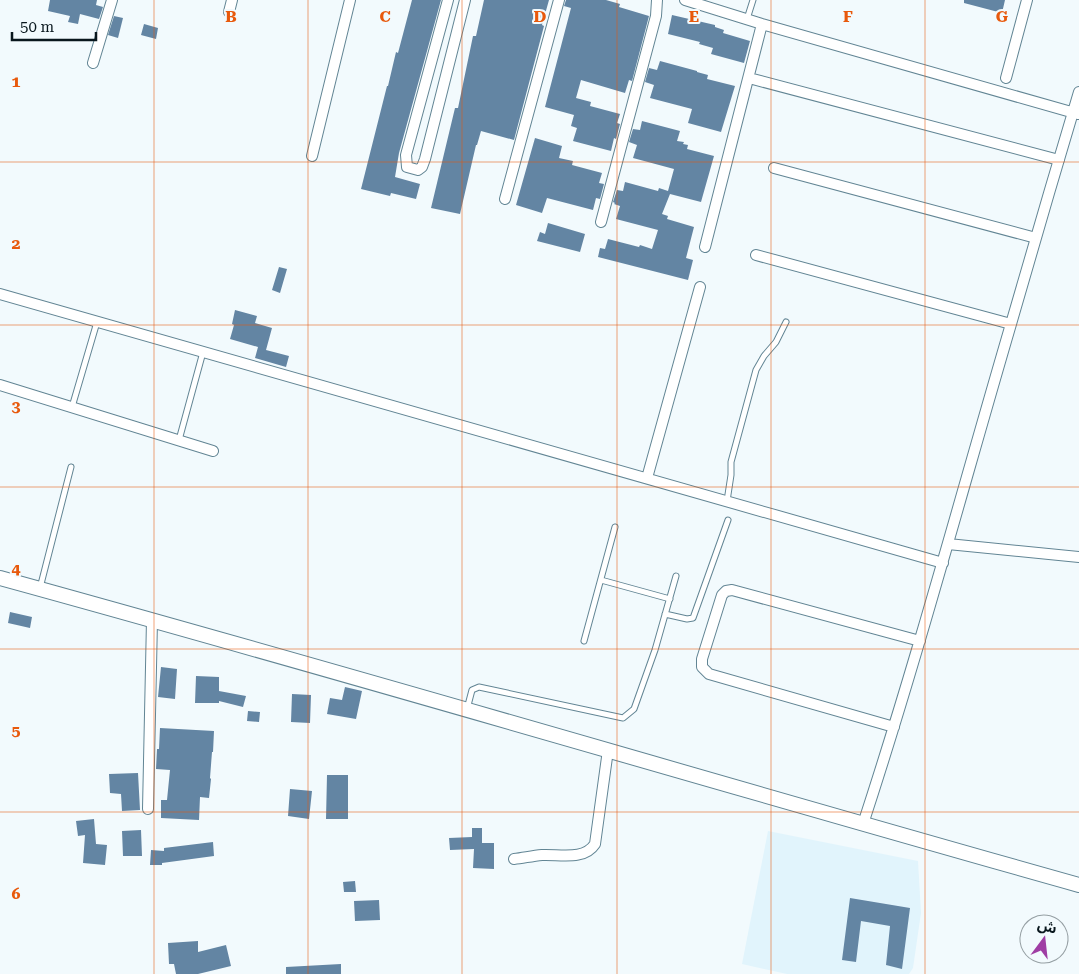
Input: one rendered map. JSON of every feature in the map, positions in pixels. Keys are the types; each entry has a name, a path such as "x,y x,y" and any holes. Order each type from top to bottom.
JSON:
{"street":[{"path":"93,63 112,0"},
{"path":"229,12 232,0"},
{"path":"312,156 350,0"},
{"path":"448,0 406,155 407,167 418,170 422,167 425,158 465,0"},
{"path":"505,199 560,0"},
{"path":"601,222 656,16 657,0"},
{"path":"685,0 1076,114"},
{"path":"1006,78 1027,0"},
{"path":"705,246 762,24"},
{"path":"749,78 1059,160"},
{"path":"863,824 920,641 1059,160 1076,114 1079,92"},
{"path":"774,168 1036,238"},
{"path":"756,254 1011,324"},
{"path":"647,478 700,287"},
{"path":"0,294 943,563"},
{"path":"0,385 213,451"},
{"path":"948,544 1079,557"},
{"path":"0,578 1079,885"},
{"path":"894,728 709,674 702,667 702,659 722,595 726,591 732,590 920,641"},
{"path":"148,809 152,620"},
{"path":"514,859 542,855 577,855 592,849 595,844 608,750"}],"lane":[{"path":"747,19 753,0"},
{"path":"72,407 97,322"},
{"path":"727,501 731,462 756,370 764,356 776,342 786,322"},
{"path":"179,440 203,352"},
{"path":"40,589 71,467"},
{"path":"666,614 687,619 692,618 728,520"},
{"path":"584,641 615,527"},
{"path":"466,710 472,690 480,687 623,718 634,709 655,650 676,576"},
{"path":"601,580 670,599"}],"shaded area":[{"path":"768,831 918,861 921,913 913,968 909,974 787,974 742,964"}],"building":[{"path":"50,0 97,0 96,5 103,7 99,19 80,14 78,24 68,22 70,16 48,11"},
{"path":"412,0 441,0 399,153 395,177 420,184 416,199 391,193 390,196 361,189 396,52 398,53"},
{"path":"484,0 549,0 514,140 481,131 460,214 431,208 455,108 458,108 473,36 476,36"},
{"path":"566,0 606,0 620,4 619,7 649,16 632,81 629,80 625,93 581,80 576,98 591,102 590,106 620,114 617,123 620,124 611,151 573,141 577,128 571,126 574,115 545,107 571,8 564,6"},
{"path":"964,0 1005,0 1002,13 964,3"},
{"path":"672,15 715,25 715,27 724,30 723,33 750,41 744,63 711,54 713,48 699,44 700,42 668,34"},
{"path":"114,16 123,18 118,38 108,35"},
{"path":"144,24 158,28 156,39 141,35"},
{"path":"660,61 708,75 707,79 735,86 721,132 688,123 692,109 650,98 654,85 645,82 649,68 657,70"},
{"path":"642,121 680,131 677,141 688,145 687,149 714,156 701,202 670,194 662,214 668,216 667,219 694,227 686,258 693,260 688,280 598,257 600,248 605,249 608,239 652,249 658,230 616,219 620,206 613,202 617,190 623,191 625,182 658,191 659,188 668,191 674,169 633,158 637,145 629,142 633,129 640,130"},
{"path":"535,138 562,146 559,158 573,161 572,165 602,173 599,183 604,184 600,199 596,198 593,210 547,198 542,213 516,205"},
{"path":"548,223 585,234 580,252 537,241 540,232 545,234"},
{"path":"279,267 287,269 280,293 272,290"},
{"path":"235,310 257,316 255,323 272,328 266,350 289,356 286,367 255,358 258,347 230,339 234,325 232,324"},
{"path":"10,612 32,617 30,628 8,623"},
{"path":"161,667 177,669 175,699 158,697"},
{"path":"196,676 219,677 219,691 246,696 243,707 219,701 219,703 195,703"},
{"path":"345,687 362,691 356,719 327,714 330,698 342,700"},
{"path":"292,694 311,695 310,723 291,722"},
{"path":"248,711 260,712 259,722 247,721"},
{"path":"160,728 214,731 209,798 200,797 199,820 161,818 161,800 167,800 170,770 156,769"},
{"path":"138,773 140,810 122,811 121,794 110,793 109,774"},
{"path":"327,775 348,775 348,819 326,819"},
{"path":"290,789 312,791 309,819 288,816"},
{"path":"94,819 96,844 107,845 105,865 83,863 85,835 78,836 76,821"},
{"path":"472,828 482,828 482,843 494,843 494,869 473,868 474,849 450,850 449,838 472,837"},
{"path":"141,830 142,856 123,856 122,831"},
{"path":"213,842 214,856 162,863 162,865 150,865 151,850 164,851 164,848"},
{"path":"355,881 356,892 344,892 343,882"},
{"path":"850,898 910,908 902,969 886,965 890,926 861,921 856,962 842,960"},
{"path":"379,900 380,920 355,921 354,901"},
{"path":"198,941 198,952 226,945 231,966 198,974 176,974 174,964 169,964 168,943"},
{"path":"341,964 341,974 286,974 286,967"}]}
